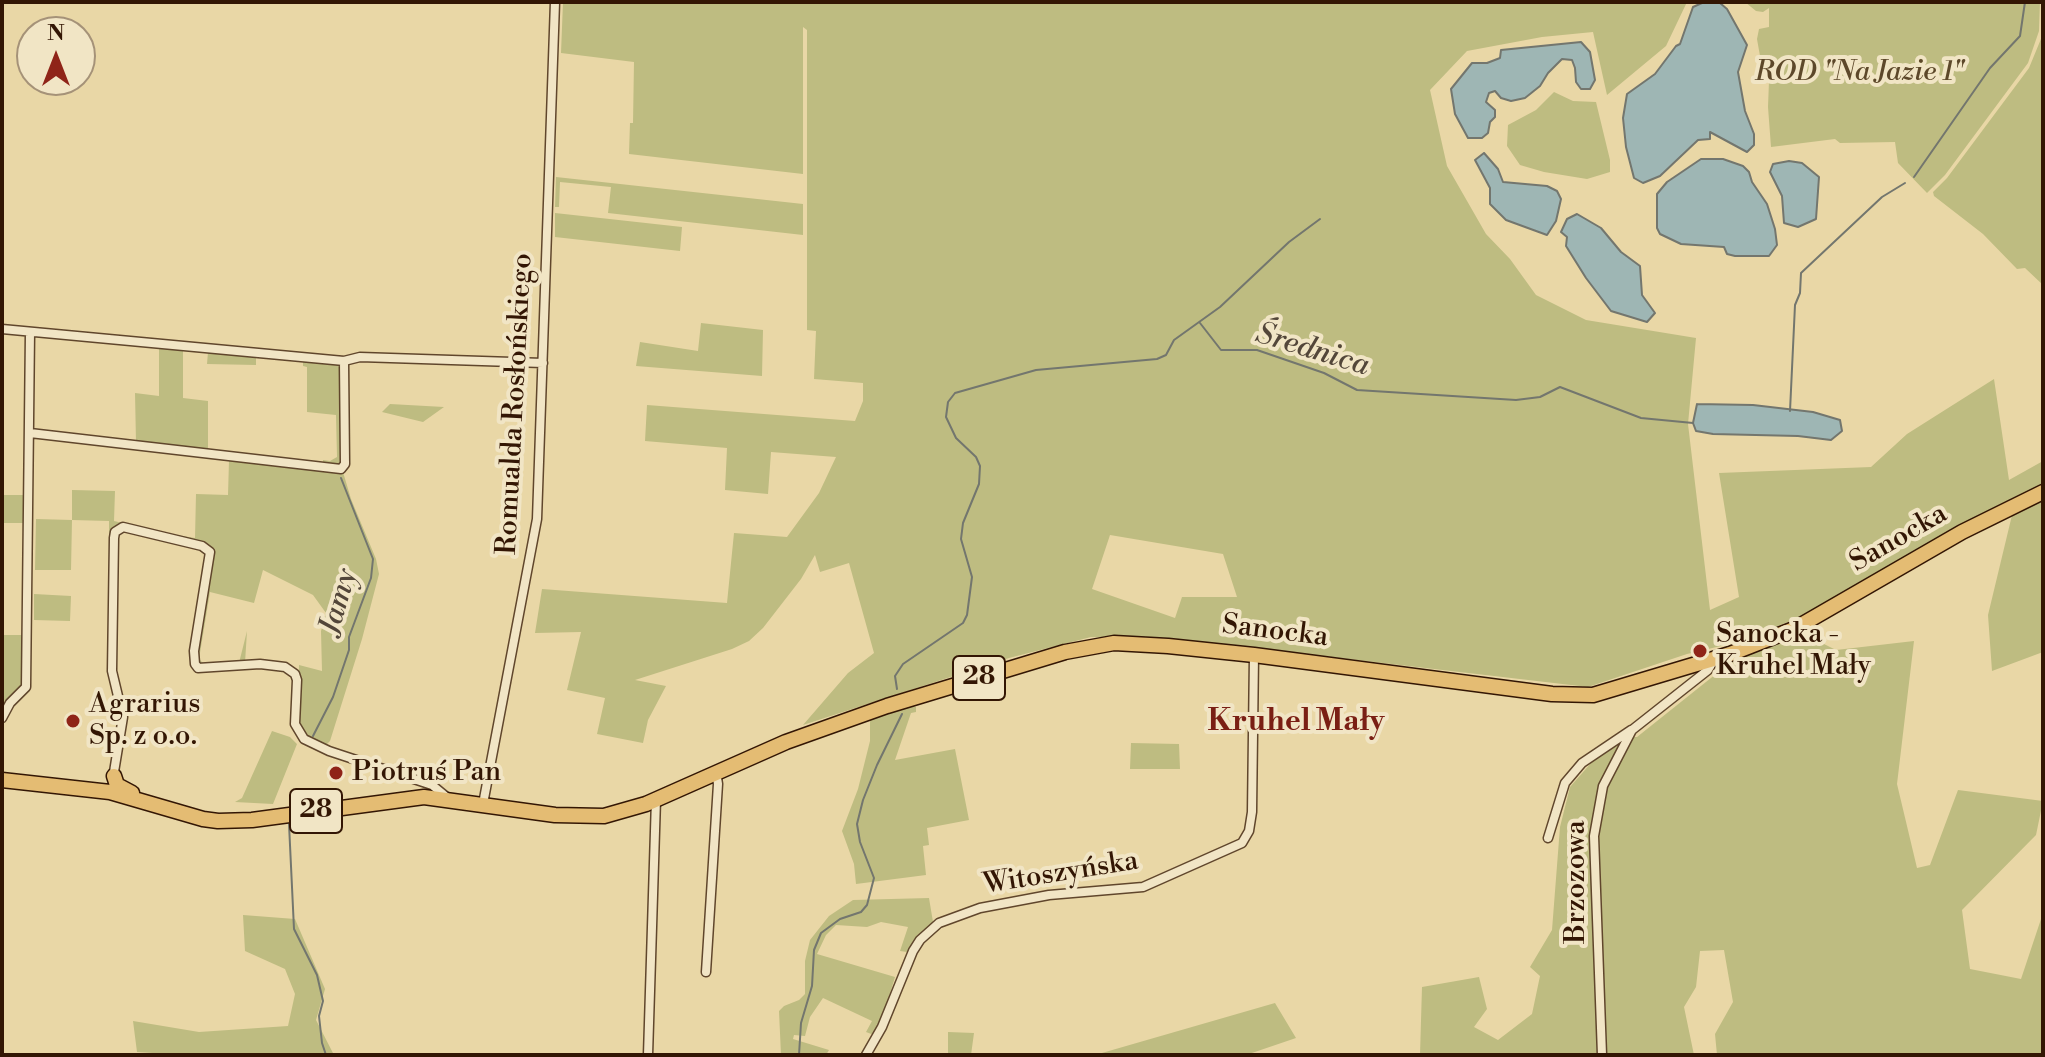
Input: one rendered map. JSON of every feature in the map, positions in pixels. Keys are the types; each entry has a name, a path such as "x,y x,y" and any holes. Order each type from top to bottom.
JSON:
{"main road":[{"name":"Sanocka","path":"483,804 555,815 604,816 656,799 786,742 887,706 1088,646 1114,643 1254,655 1578,696 1608,692 1715,659 1794,629 1951,539 2043,492"},
{"path":"114,776 117,785 150,803"},
{"name":"28","path":"2,780 107,792 203,819 234,821 424,797 483,804"}],"street":[{"name":"Romualda Rosłońskiego","path":"483,804 532,555 540,487 555,2"},
{"path":"2,329 344,361 360,357 543,363"},
{"path":"2,718 26,687 30,332"},
{"path":"30,433 341,469 345,464 344,361"},
{"path":"107,792 114,776 123,717 112,671 114,538 115,532 123,527 207,548 210,557 194,651 195,664 203,669 273,664 291,670 297,680 294,713 298,732 304,739 329,751 432,785 449,799"},
{"name":"Witoszyńska","path":"866,1055 882,1027 913,951 939,923 971,910 1049,895 1131,890 1242,843 1249,831 1252,812 1254,655"},
{"name":"Brzozowa","path":"1602,1055 1594,836 1603,786 1632,730 1708,670 1715,659"},
{"path":"1548,838 1565,783 1582,763 1632,730"},
{"path":"706,972 718,784 716,772"},
{"path":"648,1055 656,799"}],"green space":[{"path":"563,2 1687,2 1666,46 1607,95 1593,32 1542,37 1467,51 1430,90 1447,166 1486,234 1510,259 1536,295 1586,320 1696,338 1688,424 1710,610 1739,597 1719,473 1871,467 1907,434 1994,379 2009,480 2043,461 2043,483 1815,611 1738,642 1687,654 1588,687 1169,638 1091,637 1009,658 803,725 848,673 874,653 849,563 820,572 815,555 801,579 749,641 635,680 666,686 648,720 643,743 597,734 605,698 567,690 581,632 535,633 542,589 727,603 734,533 787,537 819,493 836,457 771,452 768,494 725,490 727,448 645,441 647,405 855,421 863,401 863,383 814,379 816,331 807,330 807,30 803,27 803,174 629,154 634,62 561,53","holes":["1110,535 1223,554 1237,597 1182,597 1175,618 1092,589"]},
{"name":"ROD \"Na Jazie 1\"","path":"1745,2 2040,2 2039,31 2028,63 1945,175 1927,193 1898,163 1895,142 1840,143 1835,139 1771,147 1768,107 1770,55 1760,56 1757,39 1759,29 1769,27 1769,8 1763,12 1756,11"},
{"path":"2043,34 2043,285 2025,268 2017,269 1983,234 1934,196 1933,192 1947,178 2029,68"},
{"path":"1554,92 1573,101 1596,102 1610,172 1587,179 1520,165 1507,146 1508,125 1536,110"},
{"path":"556,177 803,204 803,235 608,213 611,187 560,182 559,207 555,207"},
{"path":"555,213 682,227 680,251 555,237"},
{"path":"701,323 763,330 762,376 636,366 640,342 698,351"},
{"path":"159,347 183,349 183,398 208,401 208,451 136,442 135,393 159,396"},
{"path":"208,352 256,354 256,365 207,364"},
{"path":"303,360 340,363 342,464 338,466 323,465 323,460 330,461 337,457 336,415 307,412 307,367 303,366"},
{"path":"390,404 444,407 423,422 382,412"},
{"path":"210,456 343,472 379,574 362,639 330,741 326,745 304,735 298,725 299,665 322,671 321,631 326,613 313,595 263,570 254,603 210,592 199,659 205,665 239,663 247,631 245,663 202,667 196,661 211,549 206,544 150,531 195,538 196,494 228,495 229,461 210,459"},
{"path":"72,490 115,491 114,521 131,525 120,525 114,529 109,548 109,521 72,520"},
{"path":"2,495 24,495 23,523 2,523"},
{"path":"2043,497 2043,652 1992,671 1988,615 2013,511"},
{"path":"36,519 72,520 71,570 35,570"},
{"path":"34,594 71,596 70,621 34,620"},
{"path":"1804,634 1836,650 1914,641 1897,784 1917,868 1930,865 1958,790 2043,801 2036,835 1962,910 1970,969 2021,979 2043,913 2043,1055 1717,1055 1715,1034 1733,1002 1724,950 1700,951 1696,987 1684,1007 1694,1055 1420,1055 1422,987 1479,977 1487,1009 1474,1027 1498,1040 1532,1014 1540,976 1530,967 1552,930 1560,827 1570,787 1598,755 1625,737 1637,737 1731,662"},
{"path":"2,635 23,635 23,685 2,708"},
{"path":"911,705 916,707 916,712 911,713 895,760 955,749 969,820 927,828 929,845 923,846 926,875 856,884 854,864 842,831 858,789 870,741 870,719"},
{"path":"272,731 290,737 297,744 273,804 235,802 242,798"},
{"path":"1131,743 1179,744 1180,769 1130,769"},
{"path":"929,898 933,922 907,952 900,951 908,927 881,922 867,927 836,925 826,935 817,954 895,977 881,1023 874,1035 866,1032 872,1021 823,998 810,1017 805,1036 794,1035 793,1039 829,1050 826,1055 781,1055 779,1011 805,994 805,961 810,940 829,916 853,900"},
{"path":"243,915 295,919 325,989 316,1020 334,1055 137,1052 133,1021 199,1032 288,1026 295,994 285,969 245,951"},
{"path":"1275,1003 1296,1038 1246,1055 1095,1055"},
{"path":"948,1032 974,1033 971,1055 948,1055"}],"water":[{"path":"1702,3 1720,3 1727,9 1747,45 1738,72 1754,145 1747,152 1710,132 1710,139 1698,140 1660,176 1643,183 1634,178 1626,147 1623,118 1627,94 1655,74 1680,44 1693,7"},
{"path":"1581,42 1590,52 1595,80 1590,89 1581,89 1576,82 1572,60 1562,59 1540,86 1525,98 1511,101 1501,98 1495,91 1489,93 1486,102 1495,110 1495,117 1490,122 1488,133 1482,138 1468,138 1455,114 1451,89 1472,63 1487,63 1500,58 1501,50"},
{"path":"1484,153 1498,169 1503,182 1547,186 1557,191 1561,199 1556,221 1547,235 1506,220 1490,204 1490,188 1475,160"},
{"path":"1701,159 1723,159 1743,166 1749,172 1767,204 1775,229 1777,245 1769,256 1735,256 1727,254 1724,247 1681,244 1660,234 1657,228 1657,194 1667,182"},
{"path":"1789,161 1802,163 1819,177 1816,219 1798,227 1784,223 1782,196 1770,172 1773,164"},
{"path":"1577,214 1601,228 1621,252 1640,266 1642,295 1655,313 1647,322 1611,311 1586,278 1566,246 1567,237 1561,232 1567,219"},
{"path":"1697,404 1753,405 1813,412 1840,420 1842,431 1831,440 1696,431 1693,423"}],"waterway":[{"name":"Średnica","path":"1914,177 1990,68 2020,36 2025,2"},
{"name":"Średnica","path":"1790,411 1795,305 1800,293 1801,273 1882,197 1905,183"},
{"name":"Średnica","path":"897,689 895,676 903,664 963,623 967,615 972,577 961,539 963,523 979,484 980,466 976,457 956,438 946,417 948,402 955,393 1036,370 1157,359 1166,355 1174,340 1220,307 1289,242 1320,219"},
{"name":"Średnica","path":"1200,323 1221,350 1257,350 1324,373 1357,390 1516,400 1540,397 1560,387 1641,418 1693,423"},
{"name":"Jamy","path":"313,736 333,697 349,650 349,637 371,578 373,559 341,478"},
{"name":"Średnica","path":"799,1055 801,1023 812,986 814,950 821,933 840,919 861,912 867,905 874,878 860,842 857,824 877,765 902,714"},
{"name":"Jamy","path":"289,824 294,929 317,975 323,1001 319,1016 326,1055"}],"place":[{"name":"Sanocka - Kruhel Mały","path":"1700,651"},
{"name":"Agrarius Sp. z o.o.","path":"73,721"},
{"name":"Piotruś Pan","path":"336,773"}],"district":[{"name":"Kruhel Mały","path":"1296,723"}]}
